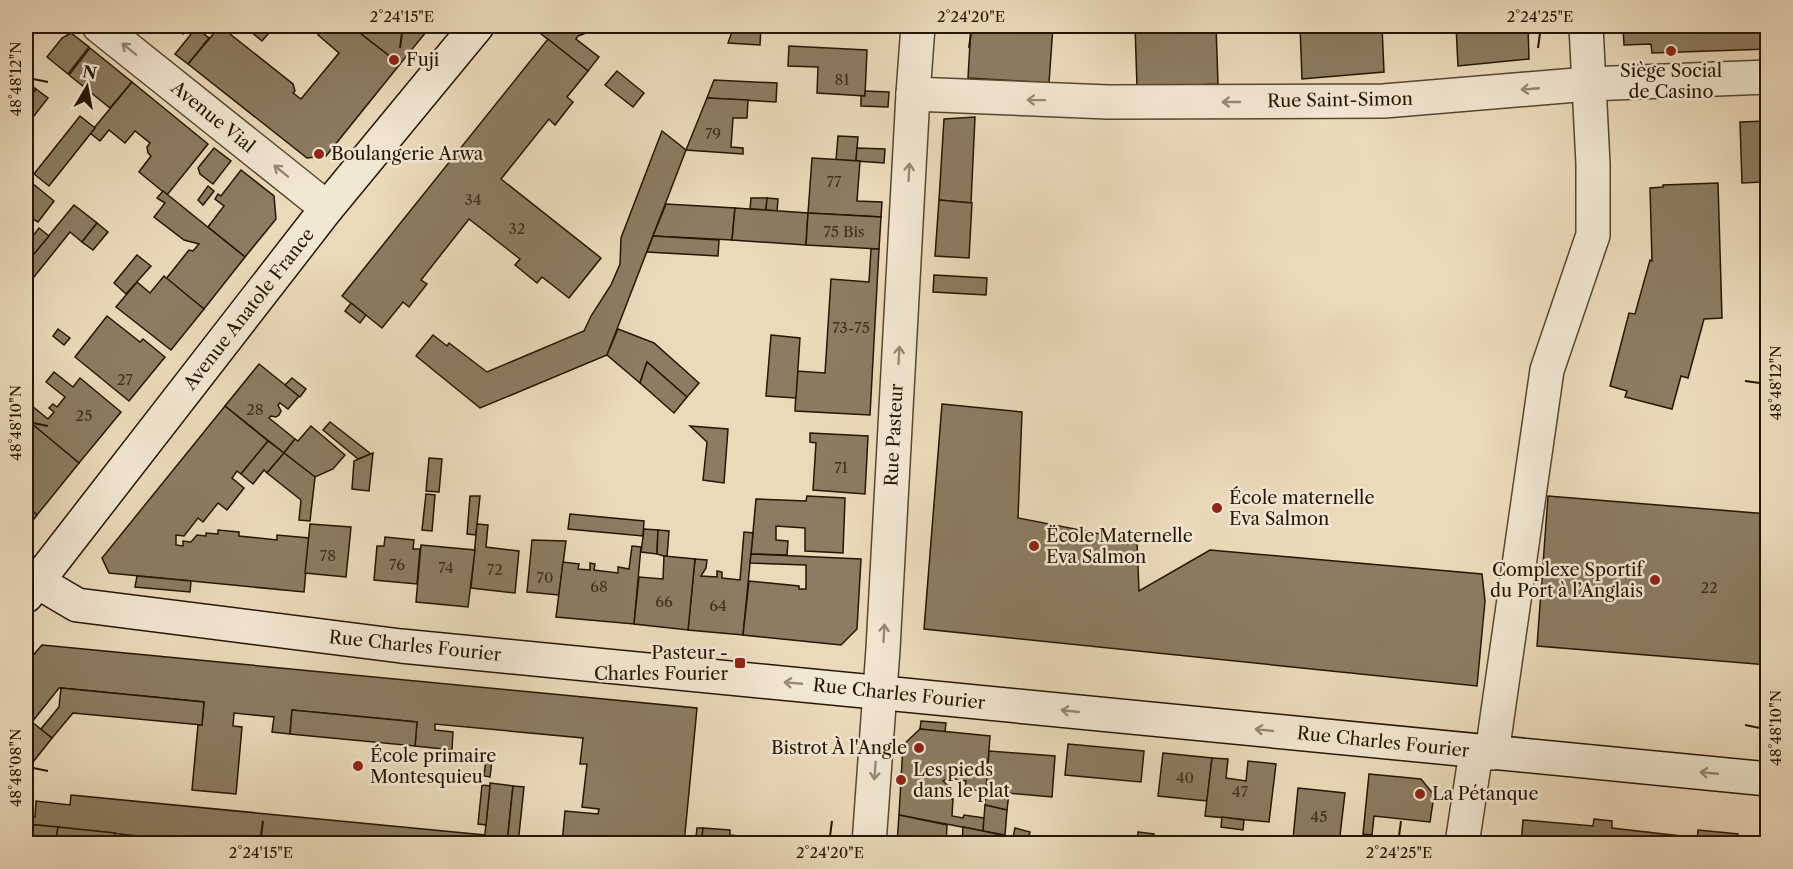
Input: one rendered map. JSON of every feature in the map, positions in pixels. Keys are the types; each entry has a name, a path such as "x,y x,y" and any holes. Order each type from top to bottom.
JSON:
{"street":[{"name":"Avenue Vial","path":"99,26 327,208"},
{"name":"Avenue Anatole France","path":"32,589 327,208 477,26"},
{"name":"Rue Pasteur","path":"869,843 880,692 918,26"},
{"path":"1462,843 1484,752 1547,370 1593,234 1593,164 1586,26"},
{"name":"Rue Saint-Simon","path":"913,94 1108,102 1384,101 1588,84 1767,77"},
{"name":"Rue Charles Fourier","path":"32,589 77,605 401,646 1767,779"}],"building":[{"path":"173,26 190,26 183,34"},
{"path":"220,26 293,84 295,91 293,93 301,99 339,53 318,35 326,26 351,26 400,64 326,156 307,158 188,64"},
{"path":"255,26 275,26 262,41 250,31"},
{"path":"351,26 431,26 400,64"},
{"path":"531,26 587,26 584,34 576,39 599,57 588,71"},
{"path":"734,26 761,26 760,45 728,43"},
{"path":"971,26 1053,26 1049,83 968,78"},
{"path":"1135,26 1216,26 1218,84 1137,87"},
{"path":"1300,26 1382,26 1384,72 1302,79"},
{"path":"1456,26 1528,26 1529,59 1458,66"},
{"path":"1623,26 1768,26 1768,49 1652,53 1651,44 1624,45"},
{"path":"196,28 209,38 188,64 175,54"},
{"path":"71,33 89,47 68,74 47,57 62,38"},
{"path":"548,39 588,71 567,97 573,102 555,125 549,119 501,179 601,258 569,298 542,277 537,283 515,265 520,259 469,219 421,280 427,284 409,307 403,302 382,328 342,296"},
{"path":"789,46 867,50 865,96 817,93 818,67 788,66"},
{"path":"90,48 132,82 110,108 69,75"},
{"path":"617,71 644,93 633,107 605,85"},
{"path":"26,80 36,89 26,102"},
{"path":"714,80 777,83 776,102 707,98"},
{"path":"132,82 208,144 167,195 139,172 151,156 147,147 150,143 135,131 125,143 109,130 100,141 90,133"},
{"path":"36,89 48,98 26,126 26,102"},
{"path":"865,91 889,92 888,107 861,106 861,96 865,96"},
{"path":"707,98 748,100 747,118 733,118 731,147 743,148 743,154 686,150"},
{"path":"80,116 95,128 49,186 34,174"},
{"path":"975,117 971,203 939,200 944,119"},
{"path":"1768,121 1768,190 1763,190 1763,182 1742,183 1740,122"},
{"path":"662,131 686,150 607,355 480,408 416,356 433,335 447,346 449,343 487,372 584,331 611,285 620,264 621,238"},
{"path":"838,136 858,137 856,161 836,160"},
{"path":"214,148 231,161 213,184 200,174 198,168"},
{"path":"857,148 885,149 884,163 856,161"},
{"path":"812,158 860,161 857,201 882,202 881,217 808,213"},
{"path":"241,170 274,196 276,219 245,257 208,227 224,206 215,199 218,194 221,196"},
{"path":"26,178 54,201 38,222 33,219 26,228"},
{"path":"1718,183 1722,318 1704,319 1688,378 1681,376 1672,409 1625,397 1627,391 1610,386 1629,313 1635,314 1650,260 1652,261 1650,188 1663,187 1663,185"},
{"path":"208,186 214,191 203,205 198,200"},
{"path":"163,191 245,257 204,309 166,279 189,250 193,251 199,244 184,240 154,217 165,203 157,198"},
{"path":"751,198 767,198 766,210 750,209"},
{"path":"767,198 778,199 777,211 766,210"},
{"path":"939,200 972,203 969,258 935,256"},
{"path":"666,204 735,208 732,240 653,236"},
{"path":"74,205 97,223 82,242 70,232 34,277 29,273 26,277 26,249 33,255"},
{"path":"735,208 808,213 806,245 732,240"},
{"path":"808,213 881,217 879,249 806,245"},
{"path":"97,223 108,232 93,250 82,242"},
{"path":"39,228 49,236 33,255 26,249 26,245"},
{"path":"653,236 719,240 718,256 647,252"},
{"path":"871,249 879,249 870,415 795,411 797,371 825,373 831,279 869,282"},
{"path":"137,255 151,266 126,294 114,283"},
{"path":"934,275 987,278 986,295 933,292"},
{"path":"164,276 204,309 171,350 116,307 137,282 150,293"},
{"path":"351,303 366,315 360,323 345,311"},
{"path":"107,316 140,342 143,339 165,357 129,401 75,357"},
{"path":"58,329 70,338 64,345 53,336"},
{"path":"618,329 654,343 699,383 687,397 647,362 640,383 607,355"},
{"path":"771,335 800,338 796,398 766,396"},
{"path":"647,362 687,397 674,413 640,383"},
{"path":"259,364 299,396 288,409 280,403 278,405 281,411 279,415 269,418 295,439 284,453 225,406"},
{"path":"54,372 73,387 80,378 121,412 79,463 26,419 26,401 48,419 54,412 49,408 53,404 57,407 65,397 46,382"},
{"path":"292,378 306,389 300,397 285,385"},
{"name":"Ëcole Maternelle Eva Salmon","path":"942,404 1022,412 1018,518 1137,541 1139,591 1210,550 1482,574 1485,601 1477,686 924,629"},
{"path":"225,406 268,441 241,474 237,471 232,478 244,488 227,510 218,503 203,522 198,518 184,536 176,535 176,545 183,546 183,541 191,542 197,535 218,534 218,530 239,532 239,536 277,540 277,535 309,538 304,592 109,573 102,558"},
{"path":"26,419 79,463 37,515 26,505"},
{"path":"330,422 371,454 358,459 323,430"},
{"path":"311,426 345,455 333,469 315,477 284,453 295,439 298,441"},
{"path":"690,426 728,429 724,483 703,480 707,442"},
{"path":"810,433 868,436 865,494 813,490 816,443 810,442"},
{"path":"268,441 284,453 267,473 264,470 253,484 241,474"},
{"path":"284,453 315,477 310,521 299,520 301,500 267,473"},
{"path":"373,453 369,491 352,489 354,461"},
{"path":"429,458 442,459 439,492 426,491"},
{"path":"426,494 435,495 432,531 422,530"},
{"path":"470,496 480,496 476,535 467,534"},
{"path":"807,496 845,498 843,553 805,551 805,528 776,526 776,540 788,541 787,555 751,554 756,499 806,501"},
{"name":"Complexe Sportif du Port à l’Anglais","path":"1548,496 1768,514 1768,665 1537,646"},
{"path":"26,505 37,515 26,529"},
{"path":"570,514 644,521 643,536 568,529"},
{"path":"310,524 351,527 346,577 305,573"},
{"path":"477,524 488,525 486,547 519,551 515,593 471,588"},
{"path":"644,529 658,530 657,554 641,552"},
{"path":"658,530 669,531 667,557 657,554"},
{"path":"744,532 753,533 743,635 688,630 695,559 707,560 706,568 701,576 717,577 717,571 722,572 722,578 740,580"},
{"path":"385,537 414,540 413,549 420,549 417,584 374,580 377,546 384,546"},
{"path":"532,540 566,541 559,595 527,592"},
{"path":"421,545 475,550 468,607 416,602"},
{"path":"632,546 641,547 634,624 556,617 563,562 579,564 578,569 590,570 590,563 595,564 594,570 618,573 618,567 629,569"},
{"path":"751,554 861,559 857,629 841,645 743,635 749,581 799,586 799,589 806,589 806,565 750,563"},
{"path":"664,556 695,559 688,630 634,624 639,577 663,579"},
{"path":"137,576 191,581 190,592 135,587"},
{"path":"42,645 697,708 684,844 562,844 565,811 598,814 599,809 582,807 587,764 580,764 583,738 435,724 435,730 453,732 452,750 415,746 417,722 292,710 290,734 272,732 274,717 234,713 233,726 242,727 236,794 192,790 198,725 202,725 204,702 59,688 32,722 52,738 26,771 26,657 29,660"},
{"path":"61,688 204,702 202,725 73,713 52,738 41,729 59,707"},
{"path":"292,710 417,722 415,746 290,734"},
{"path":"921,721 946,723 945,732 920,729"},
{"path":"920,729 990,736 986,791 965,789 966,781 957,780 949,774 943,781 950,787 949,798 953,799 952,816 984,818 983,831 899,815 903,745"},
{"path":"1068,744 1144,751 1141,782 1065,775"},
{"path":"989,751 1055,756 1052,797 986,791"},
{"path":"1163,753 1212,758 1207,801 1158,796"},
{"path":"1212,758 1228,759 1226,778 1246,781 1248,761 1276,764 1269,822 1205,816"},
{"path":"486,759 492,760 490,777 484,776"},
{"path":"1369,774 1421,779 1434,795 1430,822 1374,816 1372,835 1363,834"},
{"path":"490,783 513,786 507,844 484,844"},
{"path":"482,785 490,786 486,825 478,824"},
{"path":"513,786 524,787 518,844 507,844"},
{"path":"1298,788 1345,793 1339,844 1293,839"},
{"path":"986,791 1009,793 1007,810 985,805"},
{"path":"71,795 485,835 484,844 213,844 26,824 26,816 35,817 36,801 70,805"},
{"path":"985,805 1007,810 1005,835 983,831"},
{"path":"899,815 947,825 946,844 897,844"},
{"path":"1222,817 1244,820 1243,830 1221,827"},
{"path":"1594,819 1612,821 1612,828 1681,836 1681,844 1521,844 1523,820 1593,826"},
{"path":"26,824 58,827 55,844 26,844"},
{"path":"58,827 115,833 113,844 56,840"},
{"path":"963,827 983,831 1042,844 962,844"},
{"path":"697,828 703,828 702,838 696,837"},
{"path":"703,828 730,830 730,835 811,844 695,844 696,837 702,838"},
{"path":"1015,828 1030,832 1028,841 1013,837"},
{"path":"1698,830 1738,834 1737,844 1697,844"},
{"path":"1138,832 1154,834 1153,844 1137,844"},
{"path":"160,838 184,841 184,844 159,844"}],"place":[{"name":"Siège Social de Casino","path":"1671,51"},
{"name":"Fuji","path":"394,60"},
{"name":"Boulangerie Arwa","path":"319,154"},
{"name":"École maternelle Eva Salmon","path":"1217,508"},
{"name":"Ëcole Maternelle Eva Salmon","path":"1034,546"},
{"name":"Complexe Sportif du Port à l’Anglais","path":"1655,580"},
{"name":"Pasteur - Charles Fourier","path":"740,663"},
{"name":"Bistrot À l'Angle","path":"919,748"},
{"name":"École primaire Montesquieu","path":"358,766"},
{"name":"Les pieds dans le plat","path":"901,780"},
{"name":"La Pétanque","path":"1420,794"}]}
